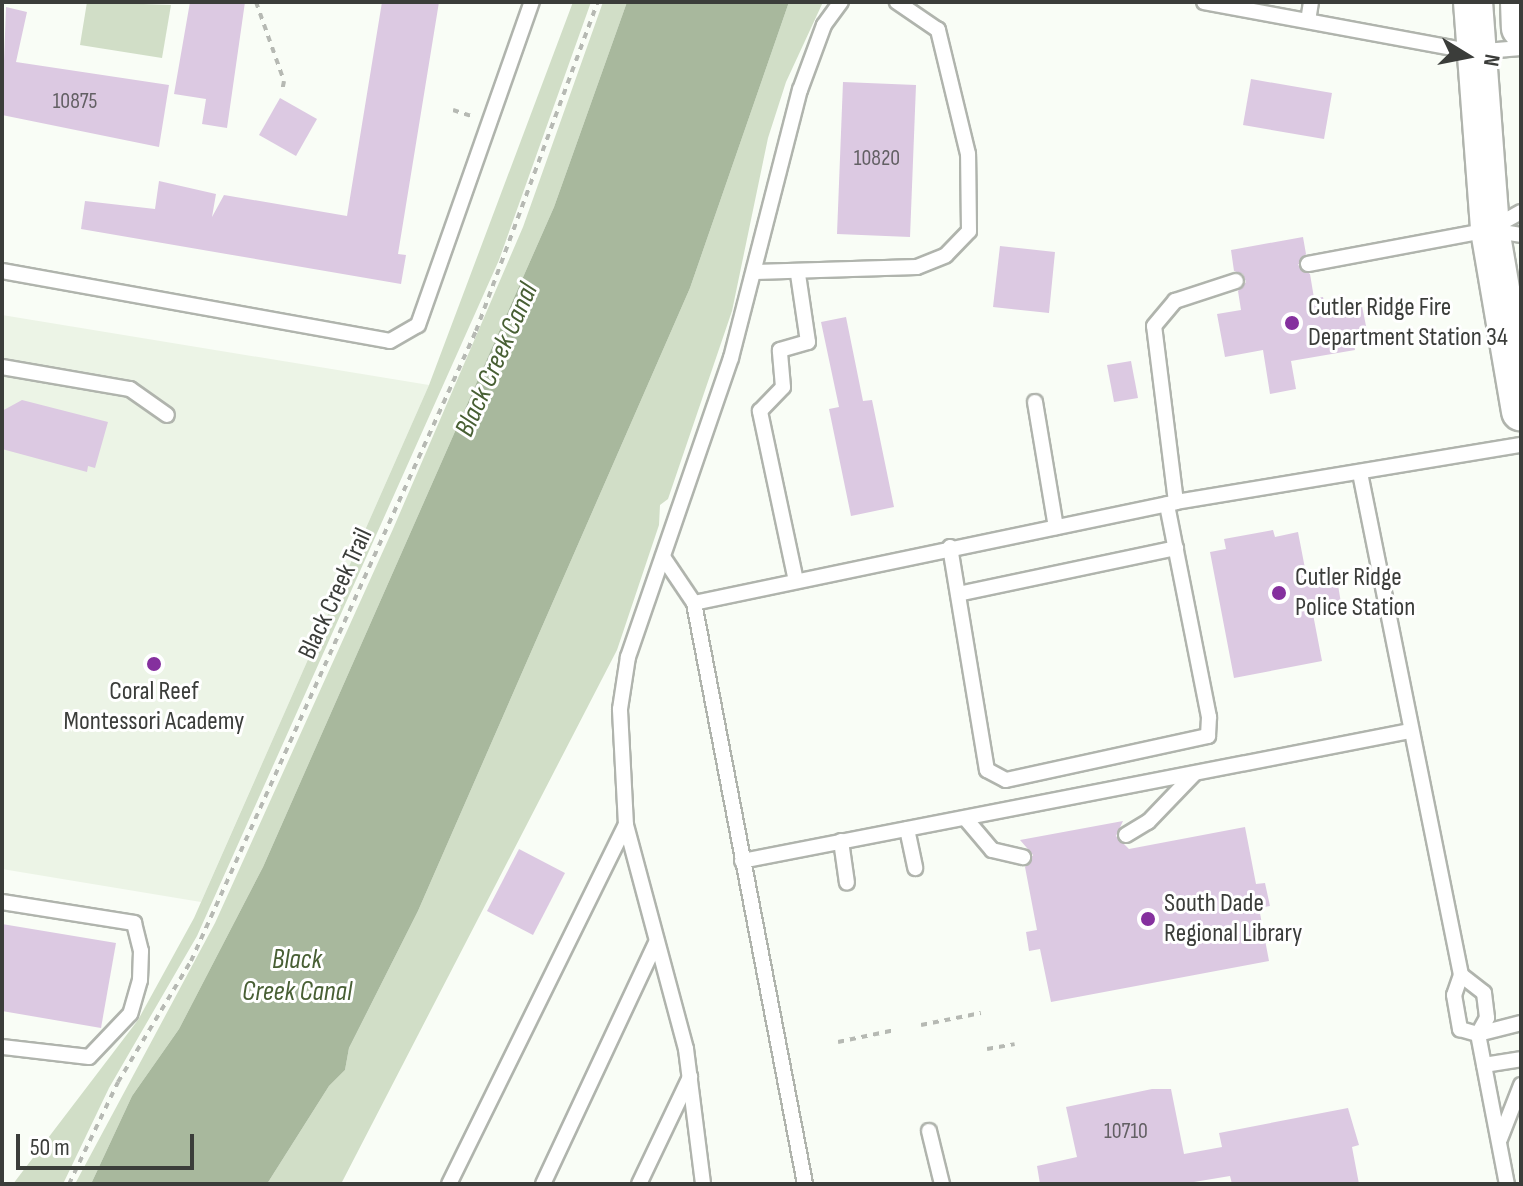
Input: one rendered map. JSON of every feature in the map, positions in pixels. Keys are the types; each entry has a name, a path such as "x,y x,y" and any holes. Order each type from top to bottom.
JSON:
{"main road":[{"path":"1473,2 1473,52 1511,225 1521,411"},
{"path":"1520,2 1521,28"}],"lane":[{"path":"2,271 390,341 418,325 532,2"},
{"path":"703,1184 690,1077 626,825 620,709 628,657 755,272 796,104 824,25 841,2"},
{"path":"755,272 798,274 917,267 946,255 969,231 968,154 938,30 897,2"},
{"path":"1204,2 1473,52 1521,48"},
{"path":"1308,21 1311,2"},
{"path":"1308,264 1511,225"},
{"path":"796,581 760,411 783,387 780,350 808,342 798,274"},
{"path":"950,547 987,770 1006,780 1208,736 1209,717 1176,548 1154,326 1175,301 1236,281"},
{"path":"2,367 130,389 167,415"},
{"path":"1035,402 1056,527"},
{"path":"694,603 1171,503 1521,445"},
{"path":"1360,473 1461,975 1454,995 1460,1029 1478,1034 1521,1023"},
{"path":"958,594 1176,548"},
{"path":"663,557 694,603 805,1184"},
{"path":"742,861 1410,731"},
{"path":"1126,835 1148,822 1194,773"},
{"path":"965,818 992,850 1023,857"},
{"path":"449,1184 626,825"},
{"path":"907,829 915,868"},
{"path":"841,841 847,883"},
{"path":"2,902 134,923 141,951 140,980 130,1014 89,1057 2,1047"},
{"path":"543,1184 657,941"},
{"path":"1461,975 1484,993 1487,1018 1478,1034 1507,1184"},
{"path":"1484,1065 1521,1059"},
{"path":"639,1184 690,1077"},
{"path":"1499,1143 1521,1085"},
{"path":"929,1131 942,1184"}],"path":[{"path":"256,2 284,81 282,91"},
{"name":"Black Creek Trail","path":"69,1184 118,1082 191,961 476,331 598,2"},
{"path":"921,1025 981,1013"},
{"path":"838,1042 895,1030"},
{"path":"987,1049 1015,1044"}],"shaded area":[{"path":"87,2 171,5 162,58 80,45"},
{"path":"573,2 591,2 499,260 197,936 109,1088 63,1184 13,1184 138,1020 194,918 429,385"},
{"path":"603,2 627,2 554,207 263,867 179,1029 132,1096 91,1184 75,1184 215,923 393,529 523,227"},
{"path":"789,2 823,2 786,82 768,138 732,311 668,499 660,505 659,525 617,650 341,1184 267,1184 329,1086 345,1070 349,1048 418,911 690,288"},
{"name":"Coral Reef Montessori Academy","path":"2,315 429,385 201,902 2,869"}],"water":[{"name":"Black Creek Canal","path":"627,2 789,2 690,288 418,911 349,1048 345,1070 329,1086 267,1184 91,1184 132,1096 179,1029 263,867 554,207"}],"building":[{"path":"190,2 245,2 227,128 202,124 206,99 174,94"},
{"path":"382,2 439,2 398,254 406,255 401,284 81,229 85,201 155,209 159,181 216,194 212,217 224,195 347,216"},
{"path":"6,7 27,12 16,62 169,85 159,147 2,115"},
{"path":"1251,79 1332,93 1324,139 1243,125"},
{"path":"843,82 916,85 910,237 837,234"},
{"path":"280,98 317,119 296,156 259,135"},
{"name":"Cutler Ridge Fire Department Station 34","path":"1303,237 1306,254 1298,265 1310,274 1314,298 1323,297 1325,307 1361,301 1367,331 1352,333 1355,350 1291,361 1296,389 1270,394 1263,350 1225,357 1217,314 1241,310 1238,291 1246,282 1243,274 1234,271 1231,250"},
{"path":"1000,246 1055,252 1049,313 993,307"},
{"path":"846,317 863,401 872,400 894,507 851,516 829,409 839,407 821,322"},
{"path":"1131,361 1138,398 1114,402 1107,365"},
{"path":"22,400 108,422 95,468 88,466 87,472 2,449 2,411"},
{"name":"Cutler Ridge Police Station","path":"1273,530 1275,537 1298,532 1308,584 1337,579 1341,603 1312,609 1322,661 1234,678 1210,552 1226,549 1224,539"},
{"name":"South Dade Regional Library","path":"1123,821 1116,836 1129,849 1245,827 1256,884 1265,883 1270,906 1259,908 1269,961 1051,1002 1040,949 1029,951 1026,932 1037,930 1025,867 1033,855 1020,840"},
{"path":"519,849 565,873 533,935 487,911"},
{"path":"2,924 116,943 101,1028 2,1011"},
{"path":"1152,1089 1171,1089 1184,1154 1222,1147 1219,1133 1348,1108 1359,1145 1352,1147 1359,1184 1232,1184 1230,1176 1182,1184 1040,1184 1037,1166 1077,1157 1066,1107"}],"place":[{"name":"Cutler Ridge Fire Department Station 34","path":"1292,323"},
{"name":"Cutler Ridge Police Station","path":"1279,593"},
{"name":"Coral Reef Montessori Academy","path":"154,664"},
{"name":"South Dade Regional Library","path":"1148,919"}]}
